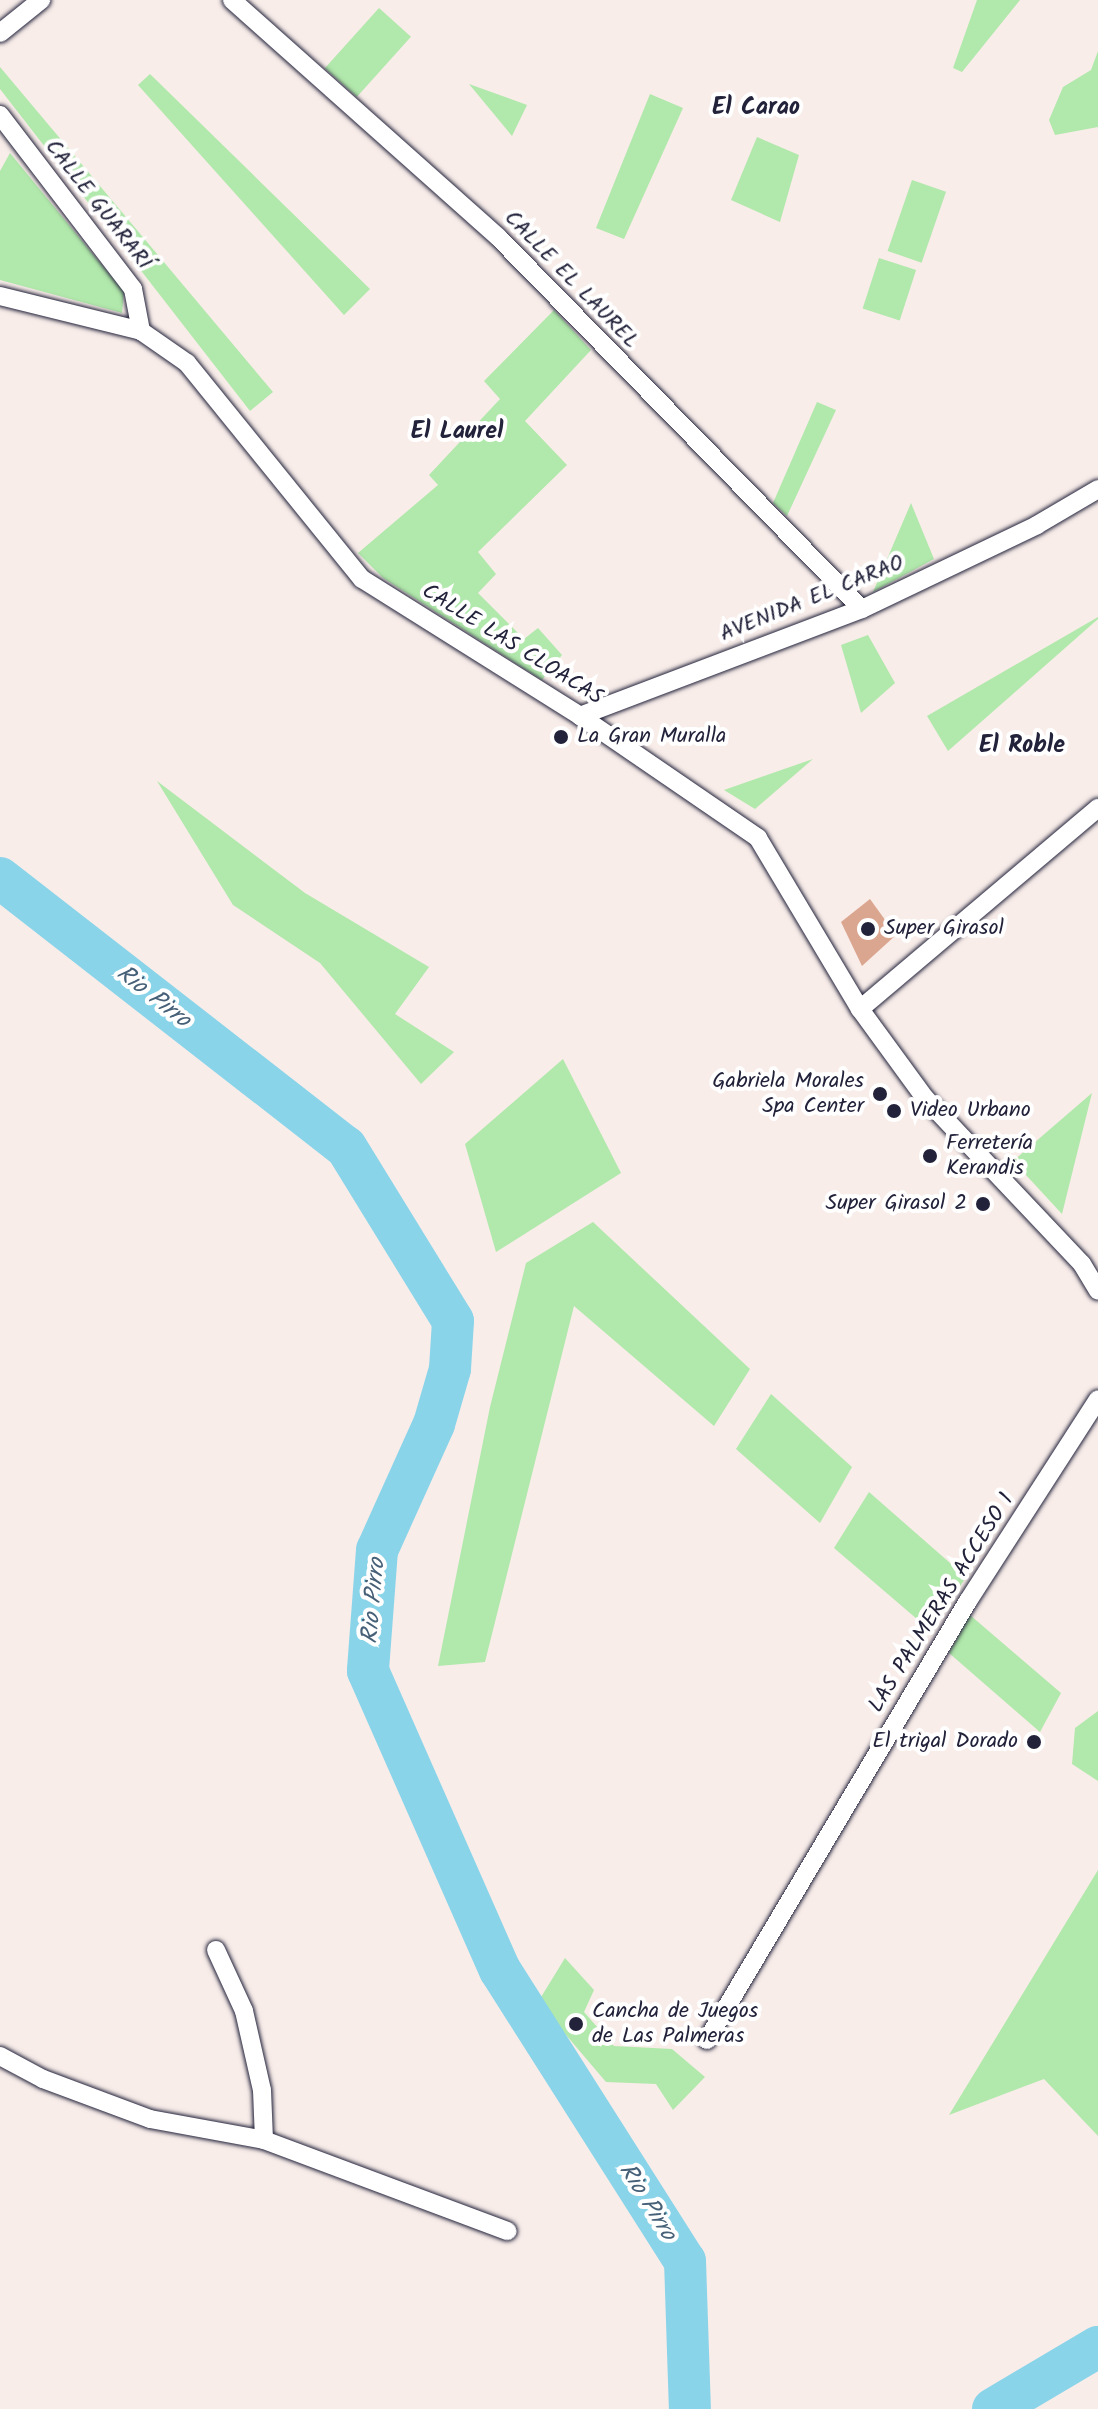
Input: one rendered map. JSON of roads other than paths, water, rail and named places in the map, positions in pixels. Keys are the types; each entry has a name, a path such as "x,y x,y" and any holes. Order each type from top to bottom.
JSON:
{"street":[{"path":"0,33 41,0"},
{"name":"CALLE EL LAUREL","path":"232,0 498,237 862,609"},
{"name":"CALLE GUARARÍ","path":"0,115 133,289 141,331"},
{"name":"CALLE LAS CLOACAS","path":"0,296 141,331 187,363 362,579 580,716 758,838 860,1009 925,1098 1064,1245 1098,1291"},
{"name":"AVENIDA EL CARAO","path":"580,716 862,609 1037,525 1098,489"},
{"path":"860,1009 1098,808"},
{"name":"LAS PALMERAS ACCESO 1","path":"707,2040 968,1601 1098,1399"},
{"path":"216,1950 244,2011 262,2090 264,2140"},
{"path":"0,2056 43,2079 150,2119 264,2140 508,2231"}],"waterway":[{"name":"Rio Pirro","path":"0,878 346,1147 453,1321 450,1369 434,1424 377,1550 368,1671 500,1970 685,2261 690,2409"},
{"path":"993,2409 1098,2347"}],"place":[{"name":"La Gran Muralla","path":"561,737"},
{"name":"Super Girasol","path":"868,929"},
{"name":"Gabriela Morales Spa Center","path":"880,1094"},
{"name":"Video Urbano","path":"894,1111"},
{"name":"Ferretería Kerandis","path":"930,1156"},
{"name":"Super Girasol 2","path":"983,1204"},
{"name":"El trigal Dorado","path":"1034,1742"},
{"name":"Cancha de Juegos de Las Palmeras","path":"576,2024"}],"district":[{"name":"El Carao","path":"756,108"},
{"name":"El Laurel","path":"457,432"},
{"name":"El Roble","path":"1022,746"}]}
